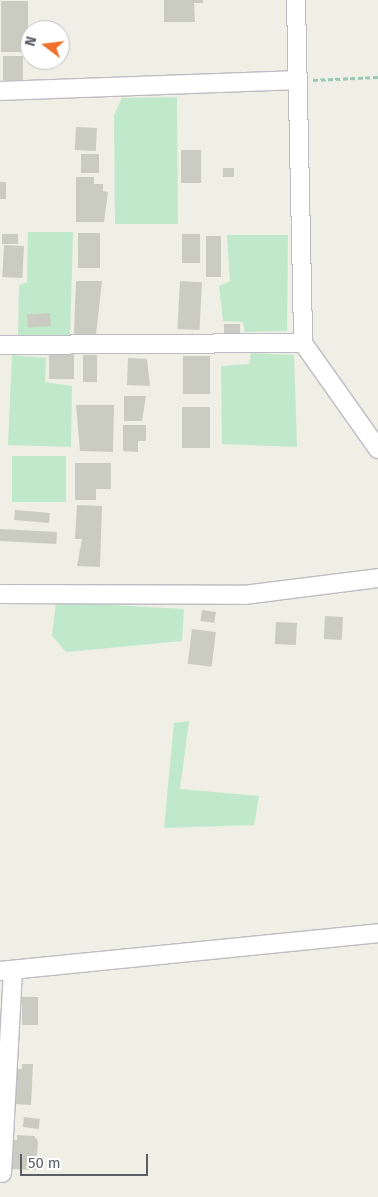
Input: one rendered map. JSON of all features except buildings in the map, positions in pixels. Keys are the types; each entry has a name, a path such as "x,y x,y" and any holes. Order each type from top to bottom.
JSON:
{"street":[{"path":"296,0 304,343 378,449"},
{"path":"0,91 298,80"},
{"path":"0,345 304,343"},
{"path":"0,594 244,595 378,578"},
{"path":"2,1173 6,971 378,933"}],"path":[{"path":"298,80 378,77"}],"green space":[{"path":"177,97 178,224 115,224 114,115 122,98"},
{"path":"28,232 73,232 70,338 18,338 19,285 27,282"},
{"path":"227,235 288,235 287,331 245,332 243,322 223,321 219,286 230,281"},
{"path":"251,353 294,355 297,447 222,444 221,366 249,364"},
{"path":"12,355 46,358 45,382 72,386 71,447 8,445"},
{"path":"12,456 66,456 66,502 12,502"},
{"path":"56,602 184,609 182,641 66,652 52,636"},
{"path":"189,721 180,789 259,796 254,825 164,828 174,723"}]}
